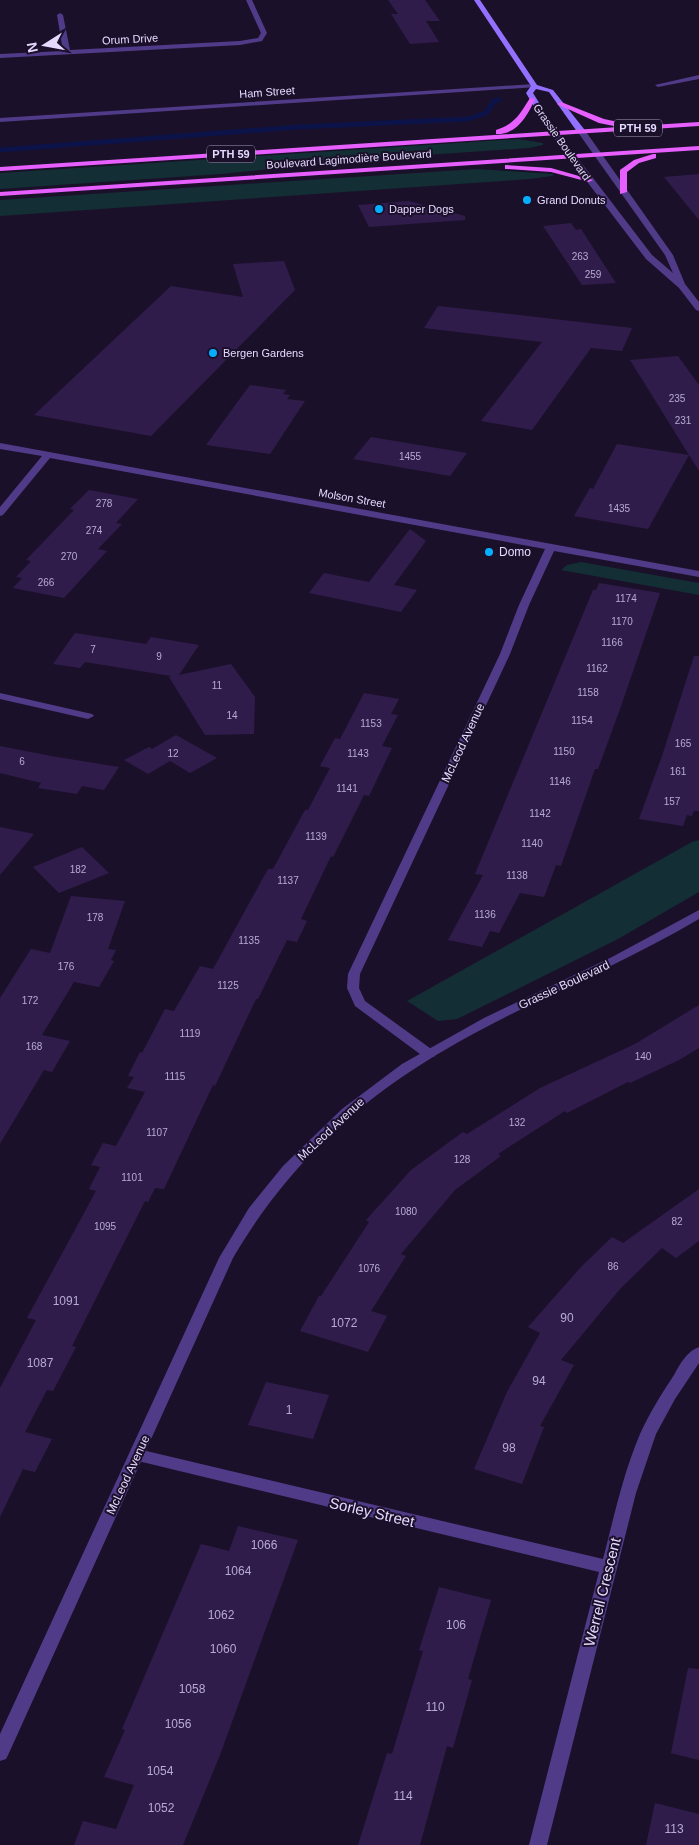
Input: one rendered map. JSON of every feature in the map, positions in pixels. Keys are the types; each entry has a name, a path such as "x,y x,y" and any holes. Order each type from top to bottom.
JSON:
{"main road":[{"name":"Grassie Boulevard","path":"477,0 535,86 551,91 581,131"},
{"name":"Grassie Boulevard","path":"535,86 529,93 554,133"},
{"path":"462,139 488,135 512,128 523,118 532,99"},
{"path":"561,104 602,121 620,125 697,124"},
{"name":"Boulevard Lagimodière Boulevard","path":"0,169 697,124"},
{"path":"623,192 623,172 629,165 641,159 699,148"},
{"name":"Boulevard Lagimodière Boulevard","path":"0,194 699,148"},
{"path":"430,165 538,169 589,180"}],"street":[{"name":"Orum Drive","path":"0,56 260,40 264,33 249,0"},
{"path":"60,15 67,52"},
{"path":"658,85 699,77"},
{"name":"Ham Street","path":"0,120 535,86"},
{"name":"Grassie Boulevard","path":"581,131 670,255 682,286"},
{"name":"Grassie Boulevard","path":"554,133 649,257 682,286 699,308"},
{"name":"Molson Street","path":"0,446 699,574"},
{"path":"0,513 48,455"},
{"name":"McLeod Avenue","path":"0,1753 138,1455 226,1258 272,1188 298,1158 349,1111 388,1080 429,1054 360,1003 353,988 354,974 505,654 524,605 551,546"},
{"path":"0,696 88,716"},
{"name":"Grassie Boulevard","path":"429,1054 539,995 616,960 699,914"},
{"name":"Werrell Crescent","path":"538,1845 628,1493 648,1434 679,1379 690,1362 699,1353"},
{"name":"Sorley Street","path":"138,1455 608,1567"}],"green space":[{"path":"518,139 543,143 543,145 529,148 381,158 221,174 0,189 0,173"},
{"path":"477,169 554,174 552,176 530,179 0,216 0,200"},
{"path":"581,562 699,583 699,595 561,570 567,565"},
{"path":"699,840 699,892 618,939 457,1019 438,1021 407,1001 692,842"}],"building":[{"path":"388,0 425,0 440,21 426,21 439,42 410,44 391,14 398,14"},
{"path":"699,174 699,220 664,177"},
{"path":"409,201 465,216 465,220 369,227 358,205"},
{"path":"571,223 576,230 581,229 616,283 582,285 543,226"},
{"path":"284,261 295,290 151,436 34,415 171,286 243,297 233,264"},
{"path":"438,306 632,328 622,351 591,348 532,430 481,421 542,342 424,328"},
{"path":"678,356 699,385 699,471 630,360"},
{"path":"250,385 286,390 283,394 290,395 287,399 305,401 270,454 206,445"},
{"path":"371,437 467,453 450,476 353,459"},
{"path":"617,444 689,455 648,529 574,516 590,488 593,489"},
{"path":"89,490 138,499 116,523 122,524 98,549 107,551 64,598 13,588 22,578 16,577 31,561 26,560 74,510 70,509"},
{"path":"410,529 426,541 394,585 417,590 401,612 309,593 324,573 369,582"},
{"path":"599,583 660,593 620,709 598,769 595,769 561,866 556,865 544,897 520,893 499,933 490,931 482,947 448,940 483,875 475,874 593,590 596,590"},
{"path":"75,633 146,644 151,637 199,645 179,675 231,664 255,697 254,734 205,735 169,677 171,676 85,662 80,668 53,664"},
{"path":"694,656 699,656 699,811 694,811 692,816 687,815 683,826 639,819 662,756"},
{"path":"364,693 399,699 391,714 398,715 382,746 392,748 369,796 364,795 333,857 331,856 301,919 307,921 297,942 287,940 258,999 256,999 215,1086 213,1085 164,1189 155,1188 148,1202 145,1201 72,1346 76,1347 53,1391 47,1390 25,1432 52,1439 35,1472 23,1469 0,1517 0,1388 36,1320 27,1318 96,1191 89,1189 100,1167 91,1165 103,1143 116,1146 145,1092 127,1088 134,1077 128,1076 165,1009 174,1011 200,966 213,969 268,869 273,869 305,810 308,810 330,768 320,766 335,738 340,739"},
{"path":"176,735 217,758 190,773 170,761 148,774 124,760 149,747 152,749"},
{"path":"0,746 119,767 104,790 82,786 77,794 38,788 41,783 0,773"},
{"path":"0,827 34,834 0,875"},
{"path":"82,847 109,873 59,893 33,867"},
{"path":"71,896 125,901 108,949 116,950 111,960 114,961 99,987 74,982 42,1035 70,1041 52,1072 44,1070 0,1144 0,998 31,949 50,953"},
{"path":"699,1005 699,1048 679,1060 630,1083 628,1082 567,1113 565,1111 498,1154 501,1156 455,1190 401,1254 406,1256 371,1311 387,1316 368,1352 300,1331 319,1296 321,1296 369,1222 366,1220 411,1170 463,1132 467,1134 540,1088 635,1044"},
{"path":"699,1189 699,1241 676,1258 662,1248 620,1289 561,1360 574,1365 540,1426 544,1427 522,1484 474,1469 507,1392 540,1333 528,1327 581,1267 612,1237 623,1243"},
{"path":"266,1382 329,1395 313,1439 248,1425"},
{"path":"238,1526 298,1540 220,1755 183,1845 74,1845 83,1821 116,1829 134,1785 104,1777 125,1730 122,1729 201,1544 229,1551"},
{"path":"439,1587 491,1600 468,1679 472,1680 453,1748 447,1746 420,1845 358,1845 387,1753 392,1754 423,1651 419,1650"},
{"path":"688,1668 699,1669 699,1760 671,1753"},
{"path":"655,1803 699,1814 699,1845 646,1845"}],"waterway":[{"path":"0,150 299,127 468,119 486,113 494,101 499,100"}],"place":[{"name":"Grand Donuts","path":"527,200"},
{"name":"Dapper Dogs","path":"379,209"},
{"name":"Bergen Gardens","path":"213,353"},
{"name":"Domo","path":"489,552"}]}
